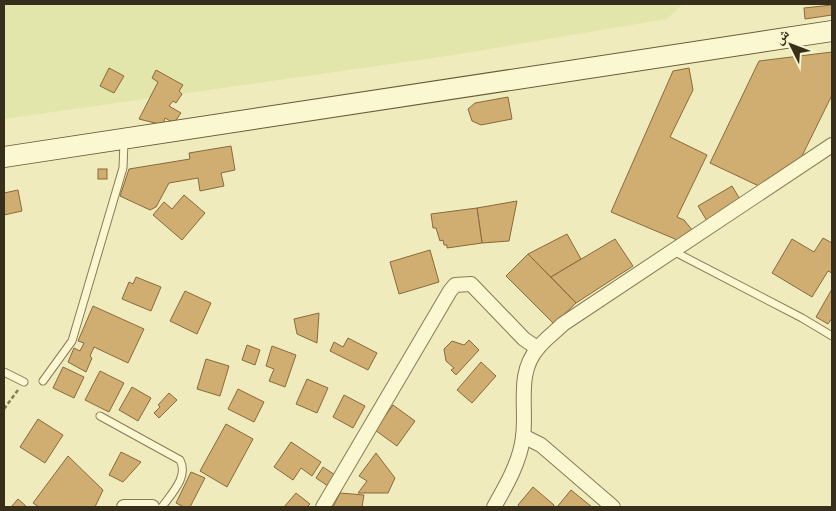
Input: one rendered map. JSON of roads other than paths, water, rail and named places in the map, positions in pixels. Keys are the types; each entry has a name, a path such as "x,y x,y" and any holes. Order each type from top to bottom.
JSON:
{"main road":[{"path":"4,157 832,31"}],"street":[{"path":"494,507 505,488 520,453 523,436 524,378 529,362 537,348 563,324 832,146"},
{"path":"323,507 450,291 456,285 471,284 524,339 537,348"},
{"path":"523,436 541,445 612,507"},
{"path":"124,507 152,507"}],"lane":[{"path":"43,381 72,340 123,168 124,139"},
{"path":"673,252 802,318 832,336"},
{"path":"4,372 24,382"},
{"path":"100,416 180,460 183,466 183,475 162,507"}]}
